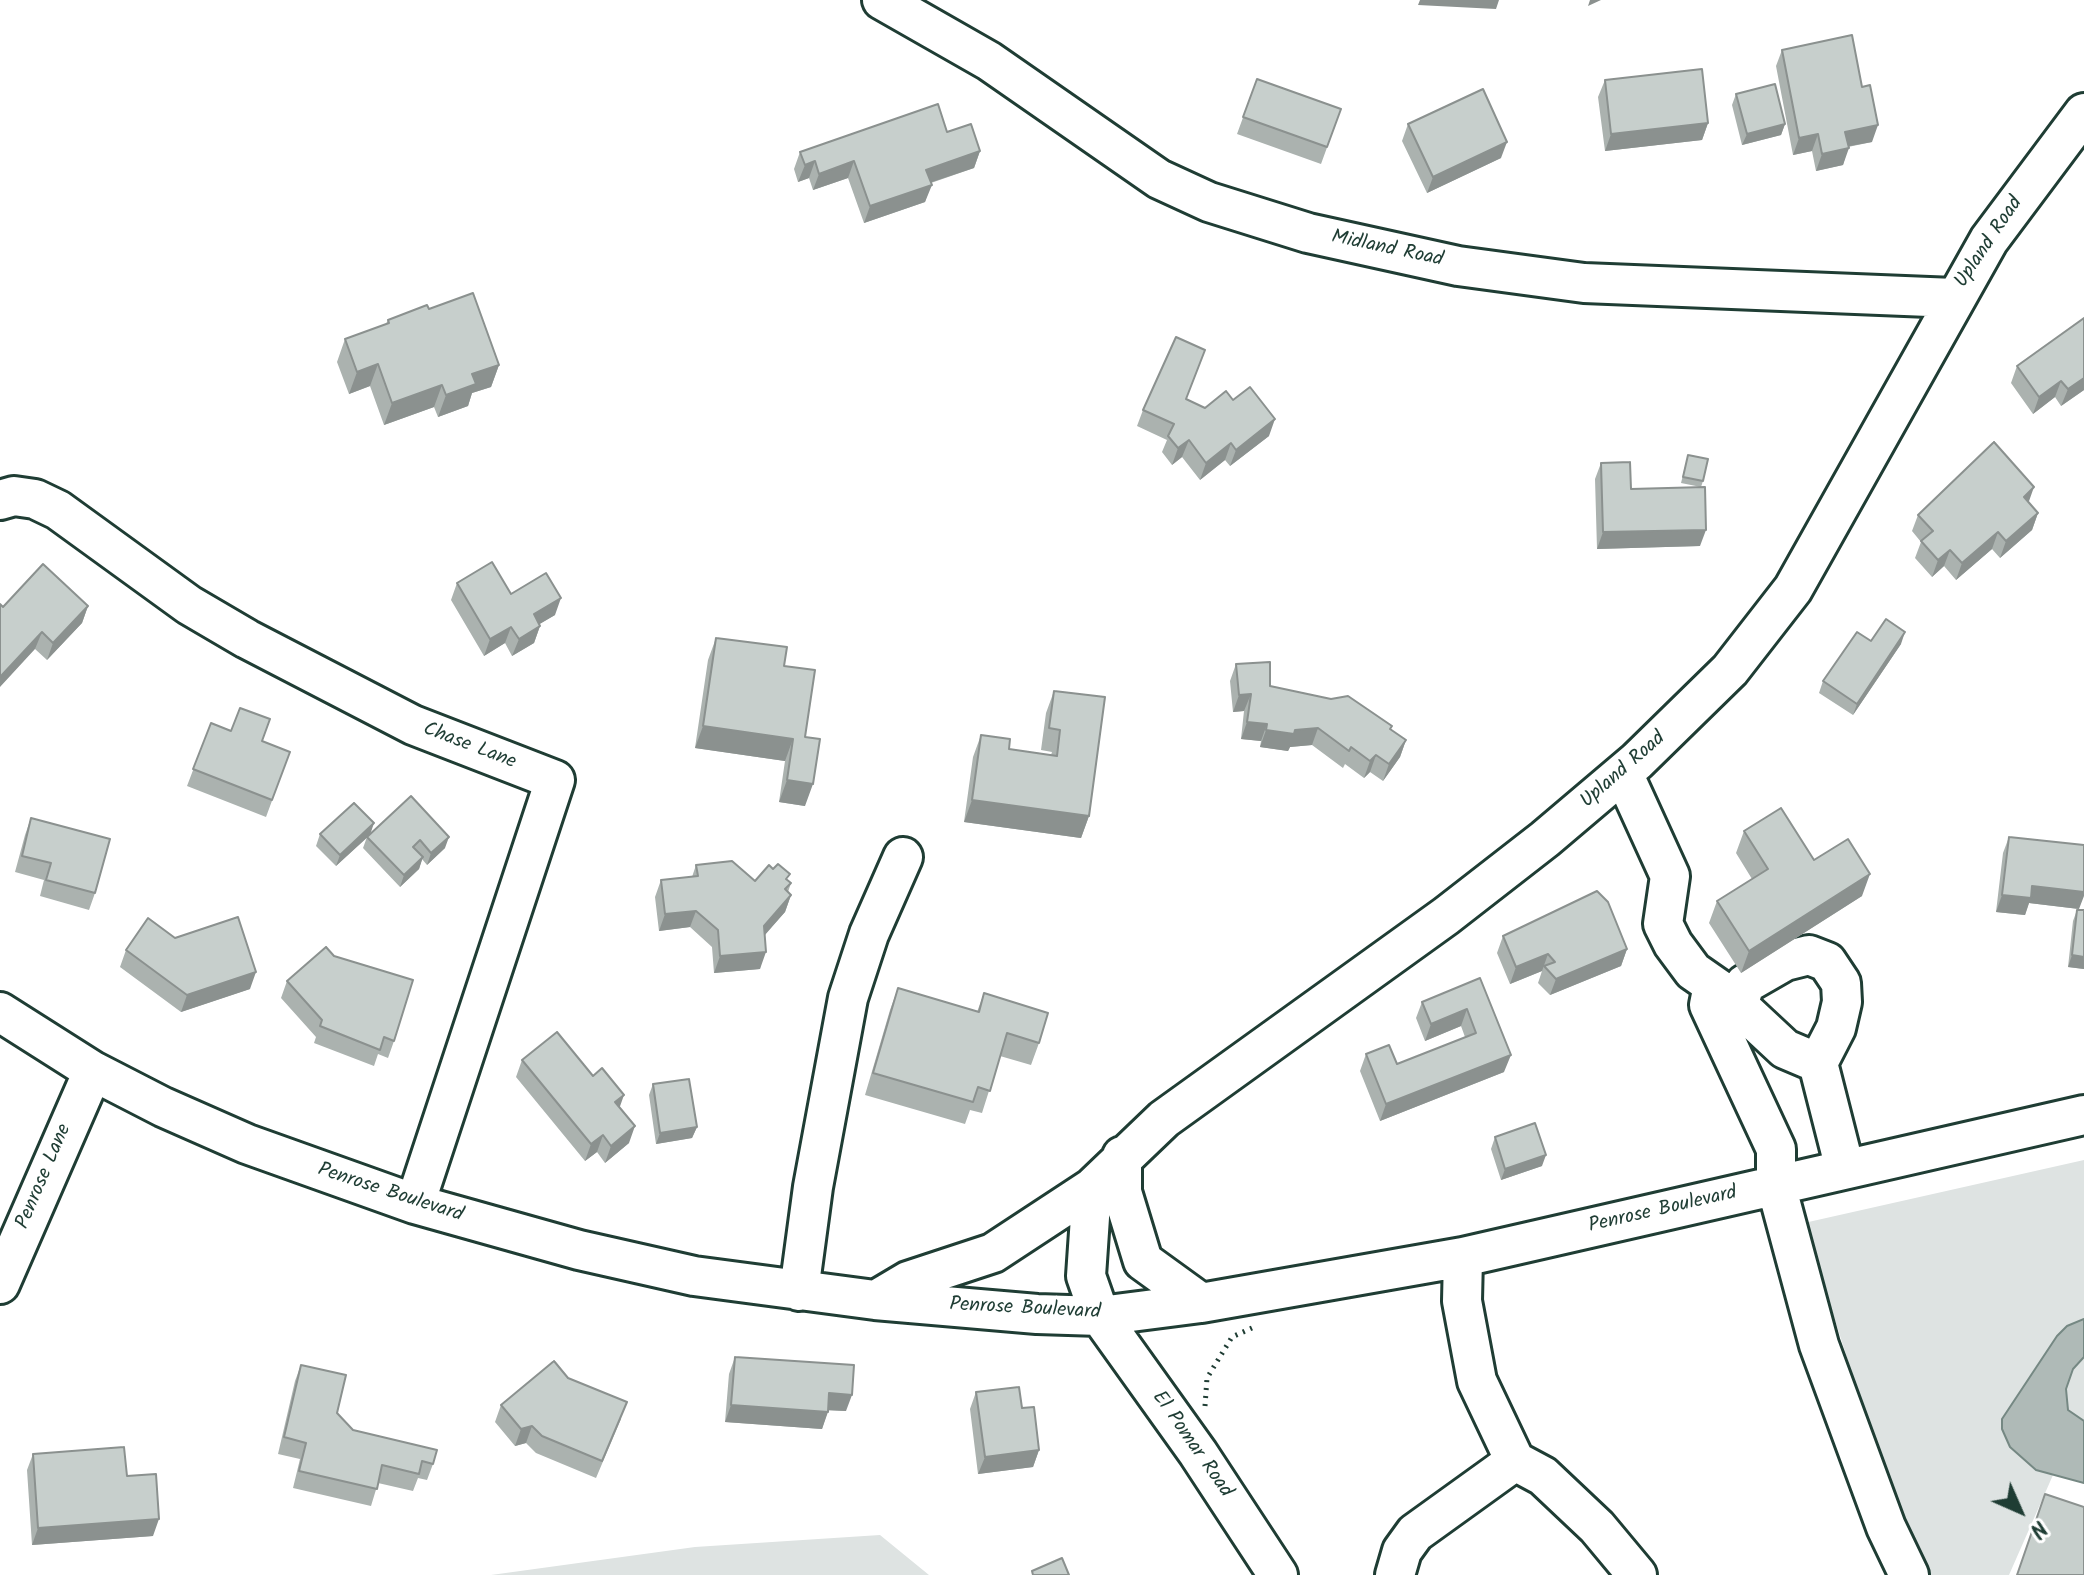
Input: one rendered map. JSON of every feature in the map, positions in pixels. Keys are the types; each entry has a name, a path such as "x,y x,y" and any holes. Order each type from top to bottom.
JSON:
{"street":[{"name":"Midland Road","path":"882,0 989,61 1159,179 1209,202 1308,233 1458,266 1584,283 1954,298"},
{"name":"Upland Road","path":"875,1300 908,1281 993,1253 1092,1188 1164,1119 1446,916 1623,773 1730,670 1793,589 1989,240 2084,113"},
{"name":"Chase Lane","path":"0,500 14,496 35,499 58,510 189,605 260,646 413,725 555,780 415,1204"},
{"path":"1623,773 1670,876 1663,924 1683,960 1785,1049 1818,1063"},
{"path":"799,1291 813,1187 848,998 865,944 903,857"},
{"path":"1845,1169 1818,1063 1836,1028 1842,1002 1841,983 1827,962 1809,955 1785,961 1709,1005 1776,1149 1776,1185 1819,1345 1886,1527 1909,1575"},
{"name":"Penrose Boulevard","path":"0,1012 93,1071 247,1144 415,1204 651,1268 875,1300 1100,1316 1201,1303 1463,1257 2084,1115"},
{"name":"Penrose Lane","path":"0,1284 93,1071"},
{"path":"1122,1156 1122,1192 1143,1261 1201,1303"},
{"path":"1092,1188 1086,1276 1100,1316"},
{"path":"1463,1257 1462,1301 1477,1381 1515,1461 1554,1486 1597,1527 1637,1575"},
{"name":"El Pomar Road","path":"1100,1316 1198,1453 1278,1575"},
{"path":"1395,1575 1402,1551 1415,1533 1515,1461"}],"path":[{"path":"1204,1413 1207,1378 1232,1337 1256,1326"}],"shaded area":[{"path":"2084,1160 2084,1319 2067,1326 2036,1470 2053,1475 2009,1575 1929,1575 1888,1486 1804,1223"},
{"path":"2084,1319 2084,1357 2073,1369 2066,1389 2068,1410 2084,1421 2084,1483 2036,1470 2010,1447 2002,1429 2002,1419 2057,1336 2067,1326"},
{"path":"2084,1357 2084,1421 2068,1410 2066,1389 2073,1369"},
{"path":"880,1535 929,1575 491,1575 695,1547"}],"building":[{"path":"1852,35 1862,87 1870,85 1878,125 1845,132 1849,148 1822,154 1818,134 1799,138 1782,50"},
{"path":"1702,69 1708,123 1611,134 1605,80"},
{"path":"1257,79 1341,109 1327,147 1243,117"},
{"path":"1775,84 1785,124 1747,134 1736,94"},
{"path":"1483,89 1507,142 1433,177 1408,124"},
{"path":"938,104 947,132 971,124 980,151 926,170 932,185 870,206 854,161 819,174 815,161 805,165 800,152"},
{"path":"473,293 499,365 472,374 476,384 446,395 442,385 392,403 378,364 357,372 345,339 427,305 429,309"},
{"path":"2084,318 2084,378 2068,389 2061,381 2039,397 2017,366"},
{"path":"1176,337 1205,350 1186,399 1205,408 1226,391 1233,400 1250,387 1275,419 1236,450 1231,443 1206,463 1189,440 1178,448 1168,436 1174,424 1143,410"},
{"path":"1994,442 2034,487 2024,497 2038,513 2006,541 1998,532 1962,563 1950,550 1938,560 1921,541 1933,531 1918,515"},
{"path":"1688,455 1708,459 1703,481 1683,477"},
{"path":"1630,462 1631,489 1705,487 1706,530 1603,532 1601,463"},
{"path":"492,562 511,594 546,573 561,598 534,614 540,626 519,639 511,627 490,639 457,583"},
{"path":"43,564 88,606 53,643 42,632 0,677 0,604 3,607"},
{"path":"1886,619 1905,632 1857,704 1823,681 1857,632 1871,641"},
{"path":"716,638 787,647 784,666 815,670 805,737 820,739 813,784 787,780 793,739 703,726"},
{"path":"1270,662 1270,686 1331,699 1348,696 1392,726 1390,729 1406,740 1389,764 1376,755 1370,761 1351,747 1349,751 1318,728 1295,730 1294,734 1266,730 1267,724 1247,722 1251,694 1239,695 1236,664"},
{"path":"1054,691 1105,697 1089,816 972,800 981,735 1010,739 1009,749 1057,756 1060,730 1049,728"},
{"path":"240,708 270,719 262,741 290,752 272,800 193,769 211,723 231,731"},
{"path":"411,796 449,837 431,853 420,840 413,847 423,857 404,875 367,837"},
{"path":"354,803 374,823 340,855 320,834"},
{"path":"1781,808 1814,860 1848,839 1870,874 1749,951 1717,901 1768,869 1744,831"},
{"path":"31,818 110,839 95,893 46,880 51,863 22,856"},
{"path":"2009,837 2084,845 2084,892 2032,886 2031,898 2002,895"},
{"path":"732,861 755,881 769,865 773,869 778,864 790,874 786,879 791,883 785,889 791,895 764,926 766,952 720,956 718,930 696,911 665,914 661,880 698,876 696,865"},
{"path":"1597,891 1608,902 1627,949 1556,979 1544,966 1555,962 1548,954 1516,967 1503,936"},
{"path":"2077,910 2084,910 2084,957 2072,955"},
{"path":"238,917 256,972 187,995 126,950 148,918 175,938"},
{"path":"326,947 334,956 413,980 394,1041 384,1037 380,1050 320,1026 322,1020 287,981"},
{"path":"1480,978 1511,1055 1386,1104 1366,1054 1389,1045 1397,1064 1476,1033 1467,1009 1431,1024 1422,1002"},
{"path":"898,988 979,1012 984,993 1048,1013 1039,1043 1007,1033 990,1091 978,1087 973,1102 873,1073"},
{"path":"557,1032 593,1076 602,1068 624,1095 615,1102 635,1126 611,1146 603,1135 591,1144 522,1060"},
{"path":"689,1079 697,1127 660,1133 653,1084"},
{"path":"1535,1123 1546,1155 1505,1169 1495,1137"},
{"path":"735,1357 854,1365 852,1395 829,1393 828,1412 731,1405"},
{"path":"554,1361 568,1378 627,1402 602,1461 542,1436 532,1426 521,1429 501,1405"},
{"path":"301,1365 346,1375 337,1413 353,1430 437,1450 433,1464 422,1461 419,1474 382,1465 377,1489 299,1471 306,1443 284,1437"},
{"path":"1019,1387 1022,1408 1034,1407 1039,1450 985,1457 976,1392"},
{"path":"124,1447 127,1476 156,1474 159,1519 38,1528 33,1454"},
{"path":"2045,1494 2084,1507 2084,1575 2017,1575"},
{"path":"1062,1558 1069,1575 1033,1575 1032,1571"}]}
